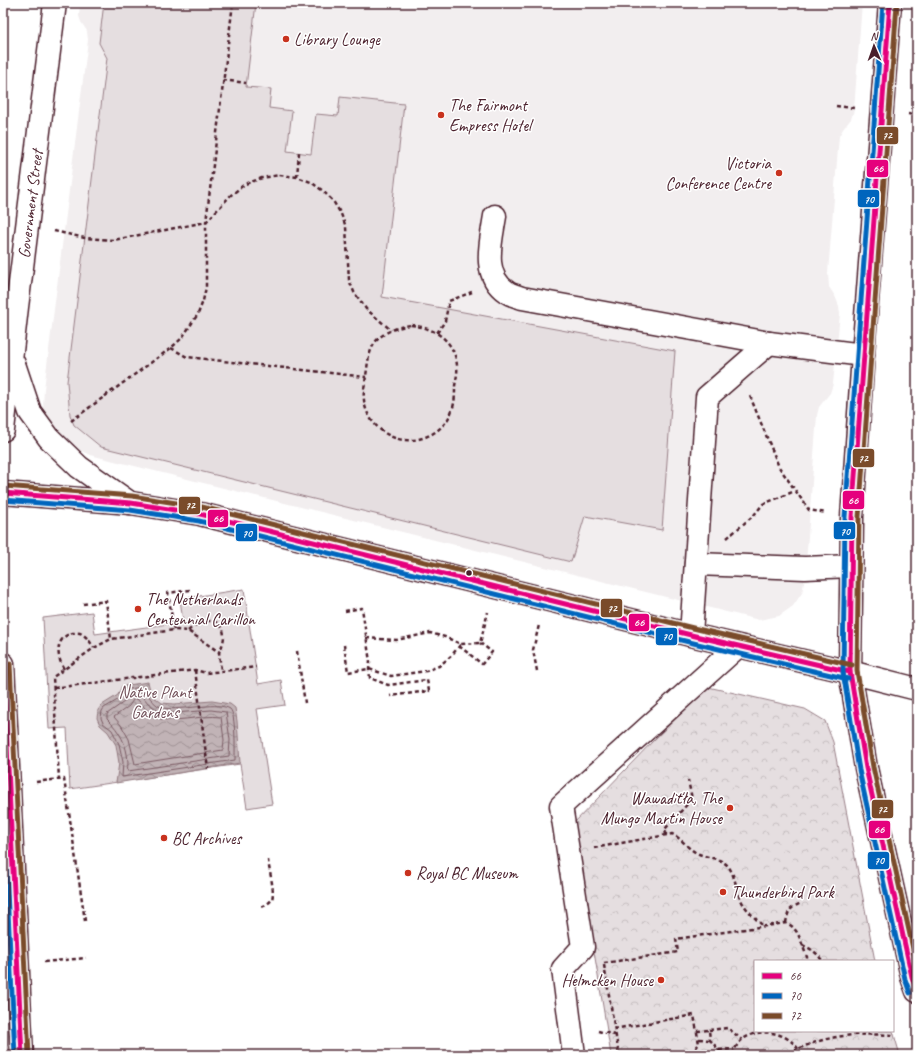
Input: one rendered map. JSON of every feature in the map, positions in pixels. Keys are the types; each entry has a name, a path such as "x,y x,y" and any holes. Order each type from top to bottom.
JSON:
{"main road":[{"name":"Government Street","path":"3,430 7,361 27,224 55,3"},
{"path":"890,3 852,517 850,672 866,768 912,977 917,991"},
{"path":"494,216 489,255 490,270 496,283 508,293 522,298 769,344 863,355"},
{"path":"691,636 707,397 769,344"},
{"path":"7,361 30,412 49,438 79,467 131,504"},
{"path":"3,493 131,504 208,516 691,636 850,672 917,689"},
{"path":"696,564 805,568 851,566"},
{"path":"574,1055 563,969 582,947 561,806 737,647"},
{"path":"3,664 11,981 22,1055"}],"path":[{"path":"49,438 171,348 182,338 198,314 206,287 206,222 233,3"},
{"path":"223,80 246,83"},
{"path":"297,177 299,152"},
{"path":"27,224 85,238 114,240 206,222 231,195 246,184 262,178 280,175 297,177 311,182 323,191 333,201 341,214 346,227 349,280 354,292 366,309 390,330"},
{"path":"437,333 444,321 449,301 496,283"},
{"path":"401,326 421,326 431,329 437,333 449,344 455,355 458,367 453,410 442,427 434,433 419,439 404,440 394,438 377,427 370,419 366,409 363,399 368,356 377,341 390,330 401,326"},
{"path":"171,348 187,357 366,377"},
{"path":"739,370 779,467 809,510"},
{"path":"754,515 763,504 796,491"},
{"path":"174,630 168,593 190,590"},
{"path":"83,604 106,601 111,639"},
{"path":"345,611 362,608 370,662 370,678 388,685 427,680 429,690 390,696"},
{"path":"188,631 201,621 215,621 219,624 222,630 223,645 219,652 221,671"},
{"path":"85,921 64,779 60,779 52,677 94,648 111,639 174,630 188,631 219,652"},
{"path":"64,669 60,662 58,650 60,642 64,638 70,634 78,632 87,638 94,648"},
{"path":"344,644 348,672 369,669 391,676 426,671 439,666 451,656 460,645 480,643 492,652 482,664 460,645 445,637 430,633 396,640 366,638"},
{"path":"480,643 483,633"},
{"path":"533,650 537,672"},
{"path":"297,651 305,702"},
{"path":"54,688 195,670 206,673 256,667"},
{"path":"195,670 208,769"},
{"path":"666,835 665,829 692,799 688,780"},
{"path":"593,848 672,834 698,854 722,861 727,864 732,872 742,901 753,916 763,926"},
{"path":"262,907 272,900 273,892 268,860"},
{"path":"786,923 792,906 801,902"},
{"path":"604,964 678,952 676,938 786,923 791,924 796,930 807,960"},
{"path":"802,944 820,956 822,960"},
{"path":"63,961 86,958"},
{"path":"619,1055 614,1029 694,1015 699,1044 690,1055"},
{"path":"596,1025 597,1031 615,1034"},
{"path":"697,1031 728,1028 742,1040"},
{"path":"709,1030 710,1040 719,1050 720,1055"},
{"path":"733,1055 734,1049 742,1040 750,1034 761,1032 772,1032 785,1037 794,1042 798,1048"},
{"path":"787,1055 798,1048 836,1036 866,1034 893,1035"},
{"path":"698,1039 710,1040"},
{"path":"719,1050 734,1049"}],"shaded area":[{"path":"80,3 862,3 854,110 851,119 839,136 828,273 829,287 835,296 840,314 833,384 830,393 819,407 817,415 805,577 802,593 793,606 779,616 759,620 90,455 70,446 53,429 43,407 88,40 87,31 79,16"}],"green space":[{"path":"104,3 256,3 246,87 271,89 269,108 292,111 287,151 311,154 316,114 338,116 340,97 404,104 382,297 675,351 662,530 585,516 571,562 101,447 74,425 70,415 67,382 107,58 99,43"},
{"name":"Native Plant Gardens","path":"244,589 258,684 281,680 285,705 257,709 272,804 247,808 240,764 70,789 67,728 49,729 43,618 92,612 95,634 183,622 180,599"},
{"name":"Thunderbird Park","path":"708,687 805,709 825,721 833,742 875,960 754,960 754,1032 893,1032 900,1055 611,1055 573,824 653,741"}],"water":[{"path":"148,682 154,697 162,703 174,704 212,701 230,704 235,708 240,763 116,783 119,763 116,745 108,732 100,725 97,718 98,710 102,705 118,695 122,686"}],"transit line":[{"name":"70","path":"883,3 845,517 843,672 859,770 905,979 910,993"},
{"name":"66","path":"890,3 852,517 850,672 866,768 912,977 917,991"},
{"name":"72","path":"897,4 859,517 857,671 873,767 917,967"},
{"name":"72","path":"4,486 132,496 202,507 693,628 852,665"},
{"name":"66","path":"3,493 131,503 200,514 691,635 850,672"},
{"name":"70","path":"3,500 130,510 199,521 689,642 848,679"},
{"name":"66","path":"3,664 22,1055"},
{"name":"72","path":"10,664 29,1055"},
{"name":"70","path":"3,808 15,1055"}],"place":[{"name":"Library Lounge","path":"286,39"},
{"name":"The Fairmont Empress Hotel","path":"441,115"},
{"name":"Victoria Conference Centre","path":"779,173"},
{"name":"The Netherlands Centennial Carillon","path":"138,609"},
{"name":"Wawadiťła, The Mungo Martin House","path":"730,808"},
{"name":"BC Archives","path":"164,838"},
{"name":"Royal BC Museum","path":"408,873"},
{"name":"Thunderbird Park","path":"723,892"},
{"name":"Helmcken House","path":"661,980"}]}
